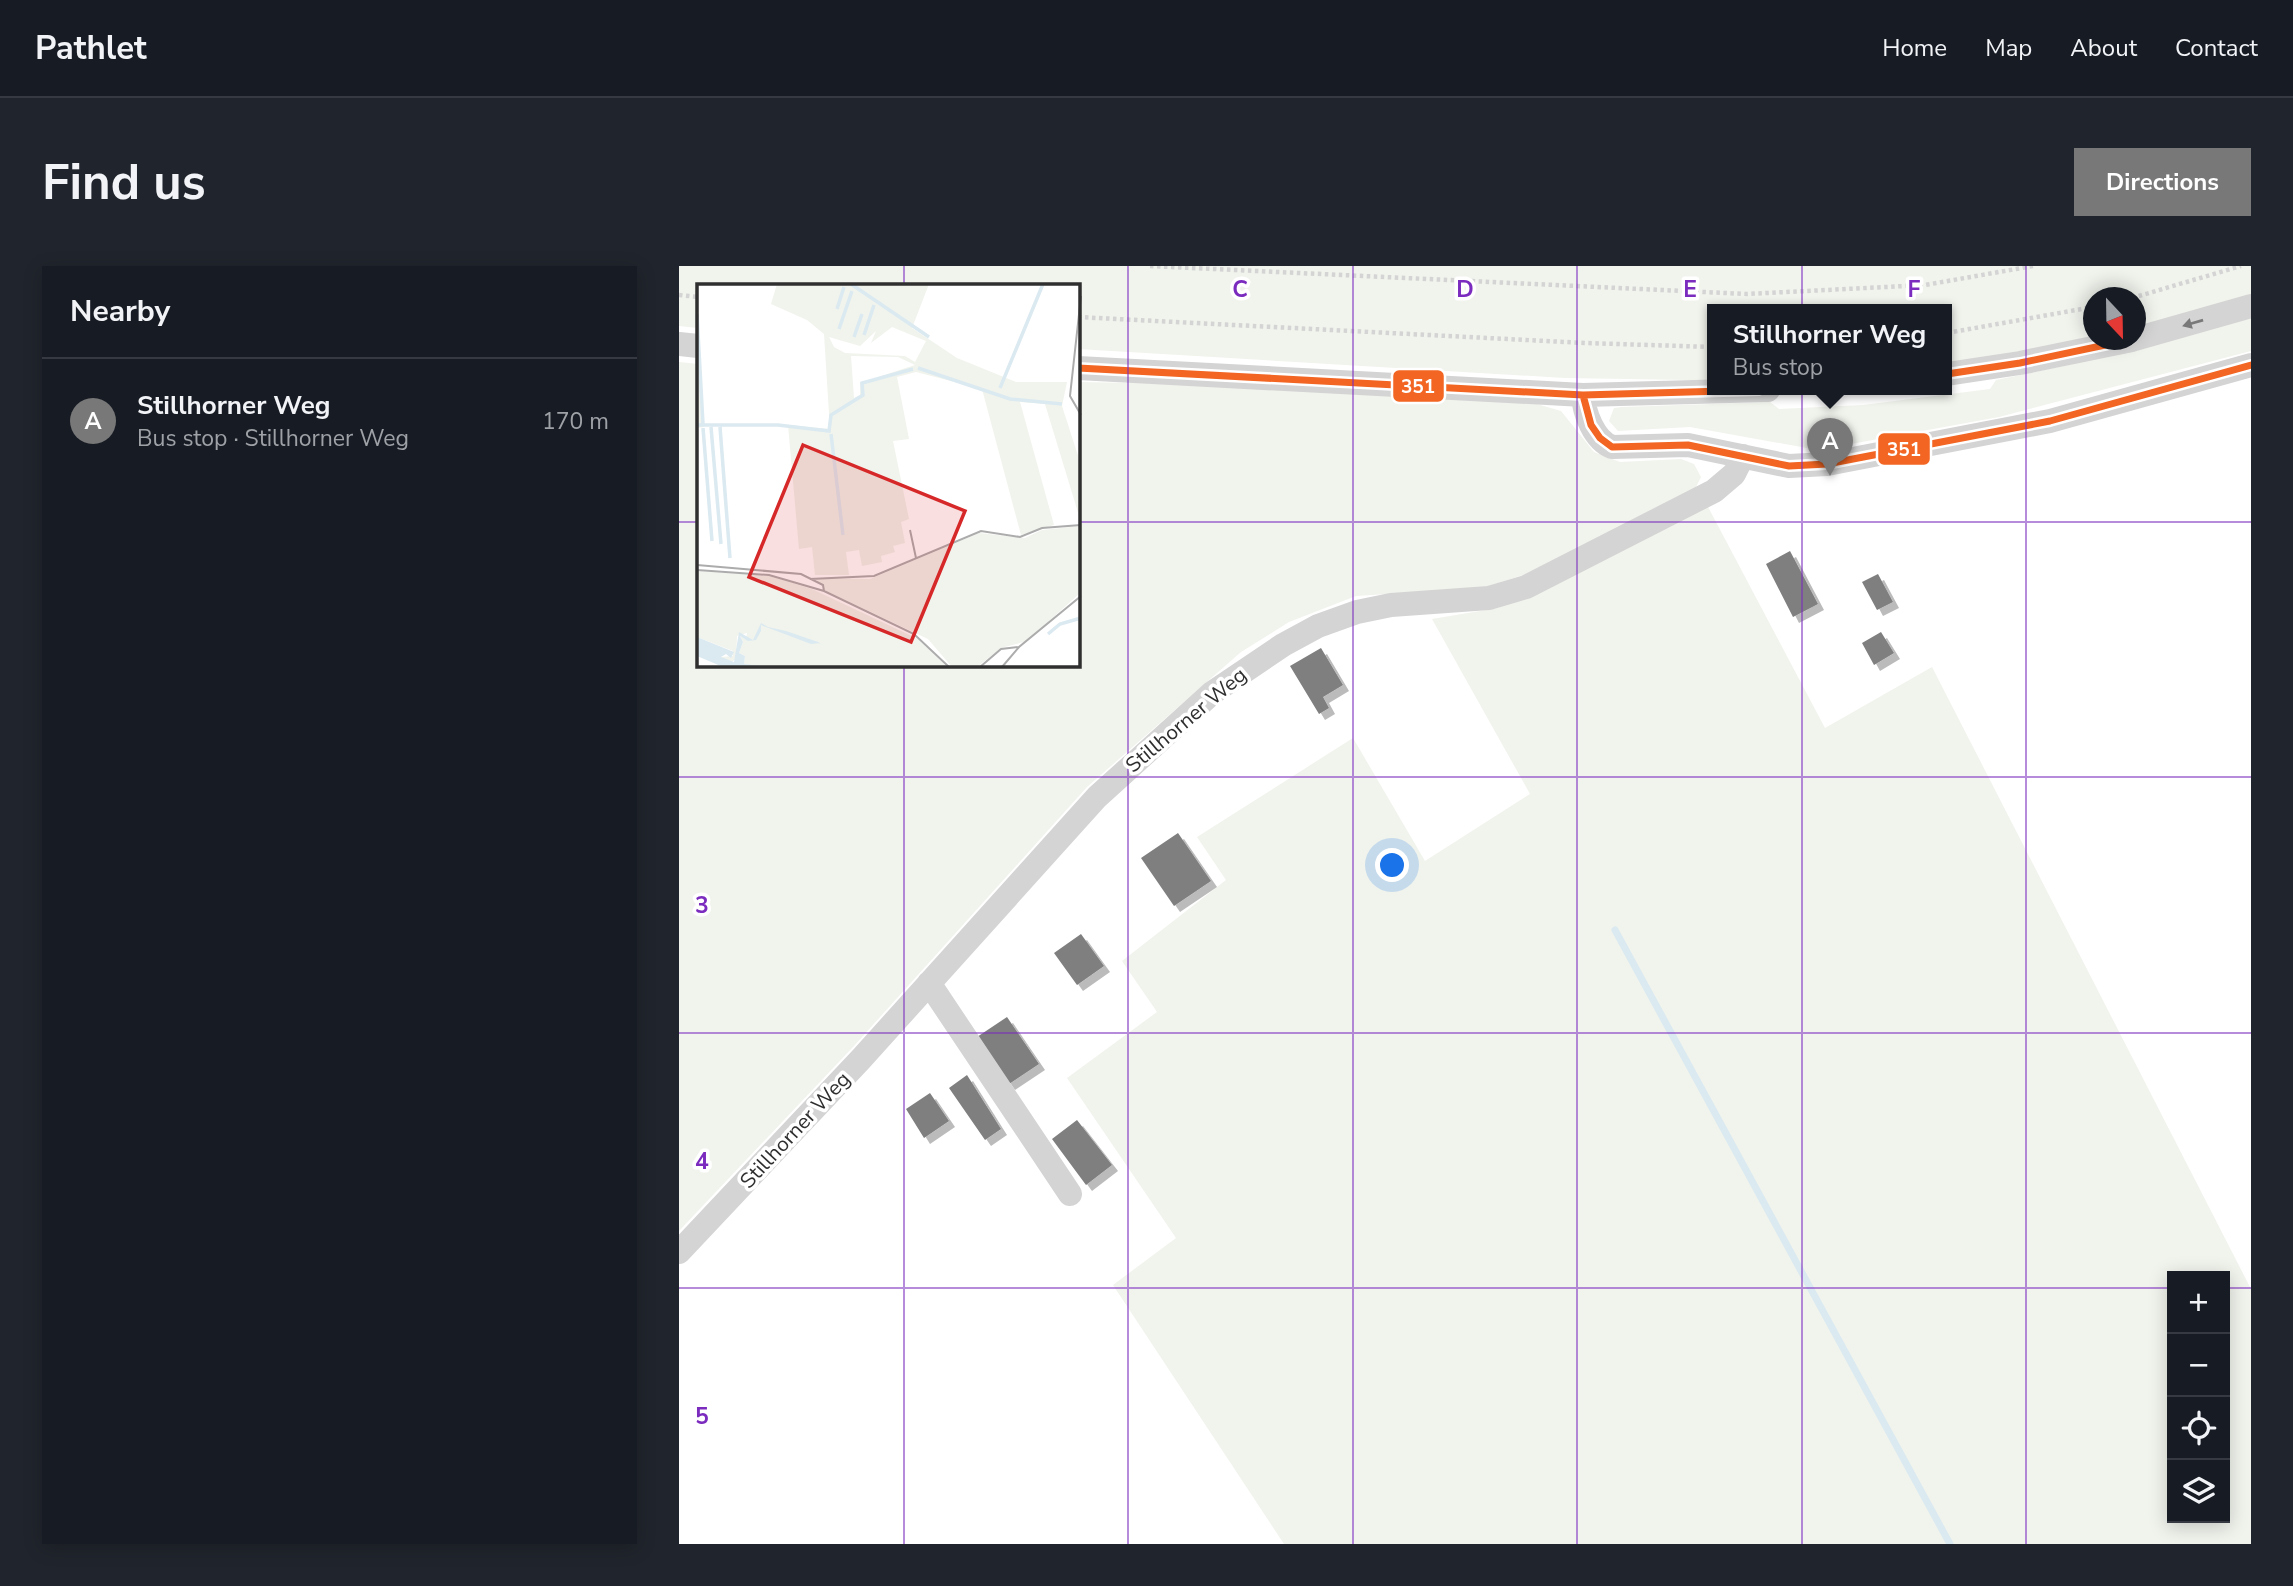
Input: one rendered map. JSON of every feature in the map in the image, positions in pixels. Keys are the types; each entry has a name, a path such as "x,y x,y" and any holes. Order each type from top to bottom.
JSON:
{"street":[{"path":"2146,336 2251,306"},
{"path":"679,344 697,346"},
{"path":"1952,373 2083,350"},
{"path":"1583,395 1584,408 1596,433 1612,447 1688,445 1789,466 1827,464 2050,421 2251,365"},
{"path":"1080,368 1583,395 1707,392"},
{"name":"Stillhorner Weg","path":"679,1252 929,983 1097,797 1212,693 1249,666 1318,626 1357,612 1391,605 1489,598 1526,587 1607,548 1714,491 1734,474 1743,456"},
{"path":"929,983 1070,1194"}],"path":[{"path":"1150,266 1747,294 1925,285 2033,266"},
{"path":"2146,294 2241,266"},
{"path":"679,295 697,297"},
{"path":"1952,332 2083,309"},
{"path":"1080,317 1707,347"}],"shaded area":[{"path":"679,266 2251,266 2251,298 2146,327 2146,287 2083,287 2083,342 1952,365 1952,304 1707,304 1707,383 1689,380 1565,378 1080,349 1080,284 697,284 697,328 679,326"},
{"path":"2251,317 2251,351 1999,417 1818,450 1690,427 1618,431 1609,421 1614,408 1622,407 1770,402 1779,409 1863,405 1990,389 1996,380 2126,350 2146,350 2146,345"},
{"path":"679,362 697,364 697,667 1080,667 1080,382 1188,384 1537,404 1561,411 1594,452 1620,462 1681,459 1694,464 1701,477 1693,493 1523,575 1482,588 1356,596 1289,622 1241,652 1087,787 853,1047 679,1231"},
{"path":"1707,505 1825,728 1932,667 2251,1289 2251,1544 1284,1544 1113,1285 1176,1238 1067,1078 1157,1012 1122,961 1226,880 1197,837 1353,738 1425,861 1530,794 1432,619 1498,608"}],"building":[{"path":"1790,551 1818,604 1793,617 1766,564"},
{"path":"1878,574 1893,602 1877,610 1862,582"},
{"path":"1881,632 1894,653 1874,665 1862,643"},
{"path":"1321,648 1343,685 1323,697 1329,708 1319,714 1290,666"},
{"path":"1178,833 1211,881 1174,906 1141,858"},
{"path":"1081,934 1104,966 1077,985 1054,953"},
{"path":"1007,1017 1039,1064 1009,1084 977,1037"},
{"path":"967,1075 1001,1129 985,1140 949,1088"},
{"path":"930,1093 949,1121 924,1138 906,1109"},
{"path":"1077,1120 1112,1165 1086,1185 1052,1139"}],"waterway":[{"path":"1615,930 1950,1544"}],"transit line":[{"name":"351","path":"1952,373 2083,350"},
{"name":"351","path":"1583,395 1591,425 1600,438 1612,447 1688,445 1789,466 1827,464 2050,421 2251,365"},
{"name":"351","path":"1080,368 1583,395 1707,391"}],"place":[{"name":"Stillhorner Weg","path":"1830,476"}]}
